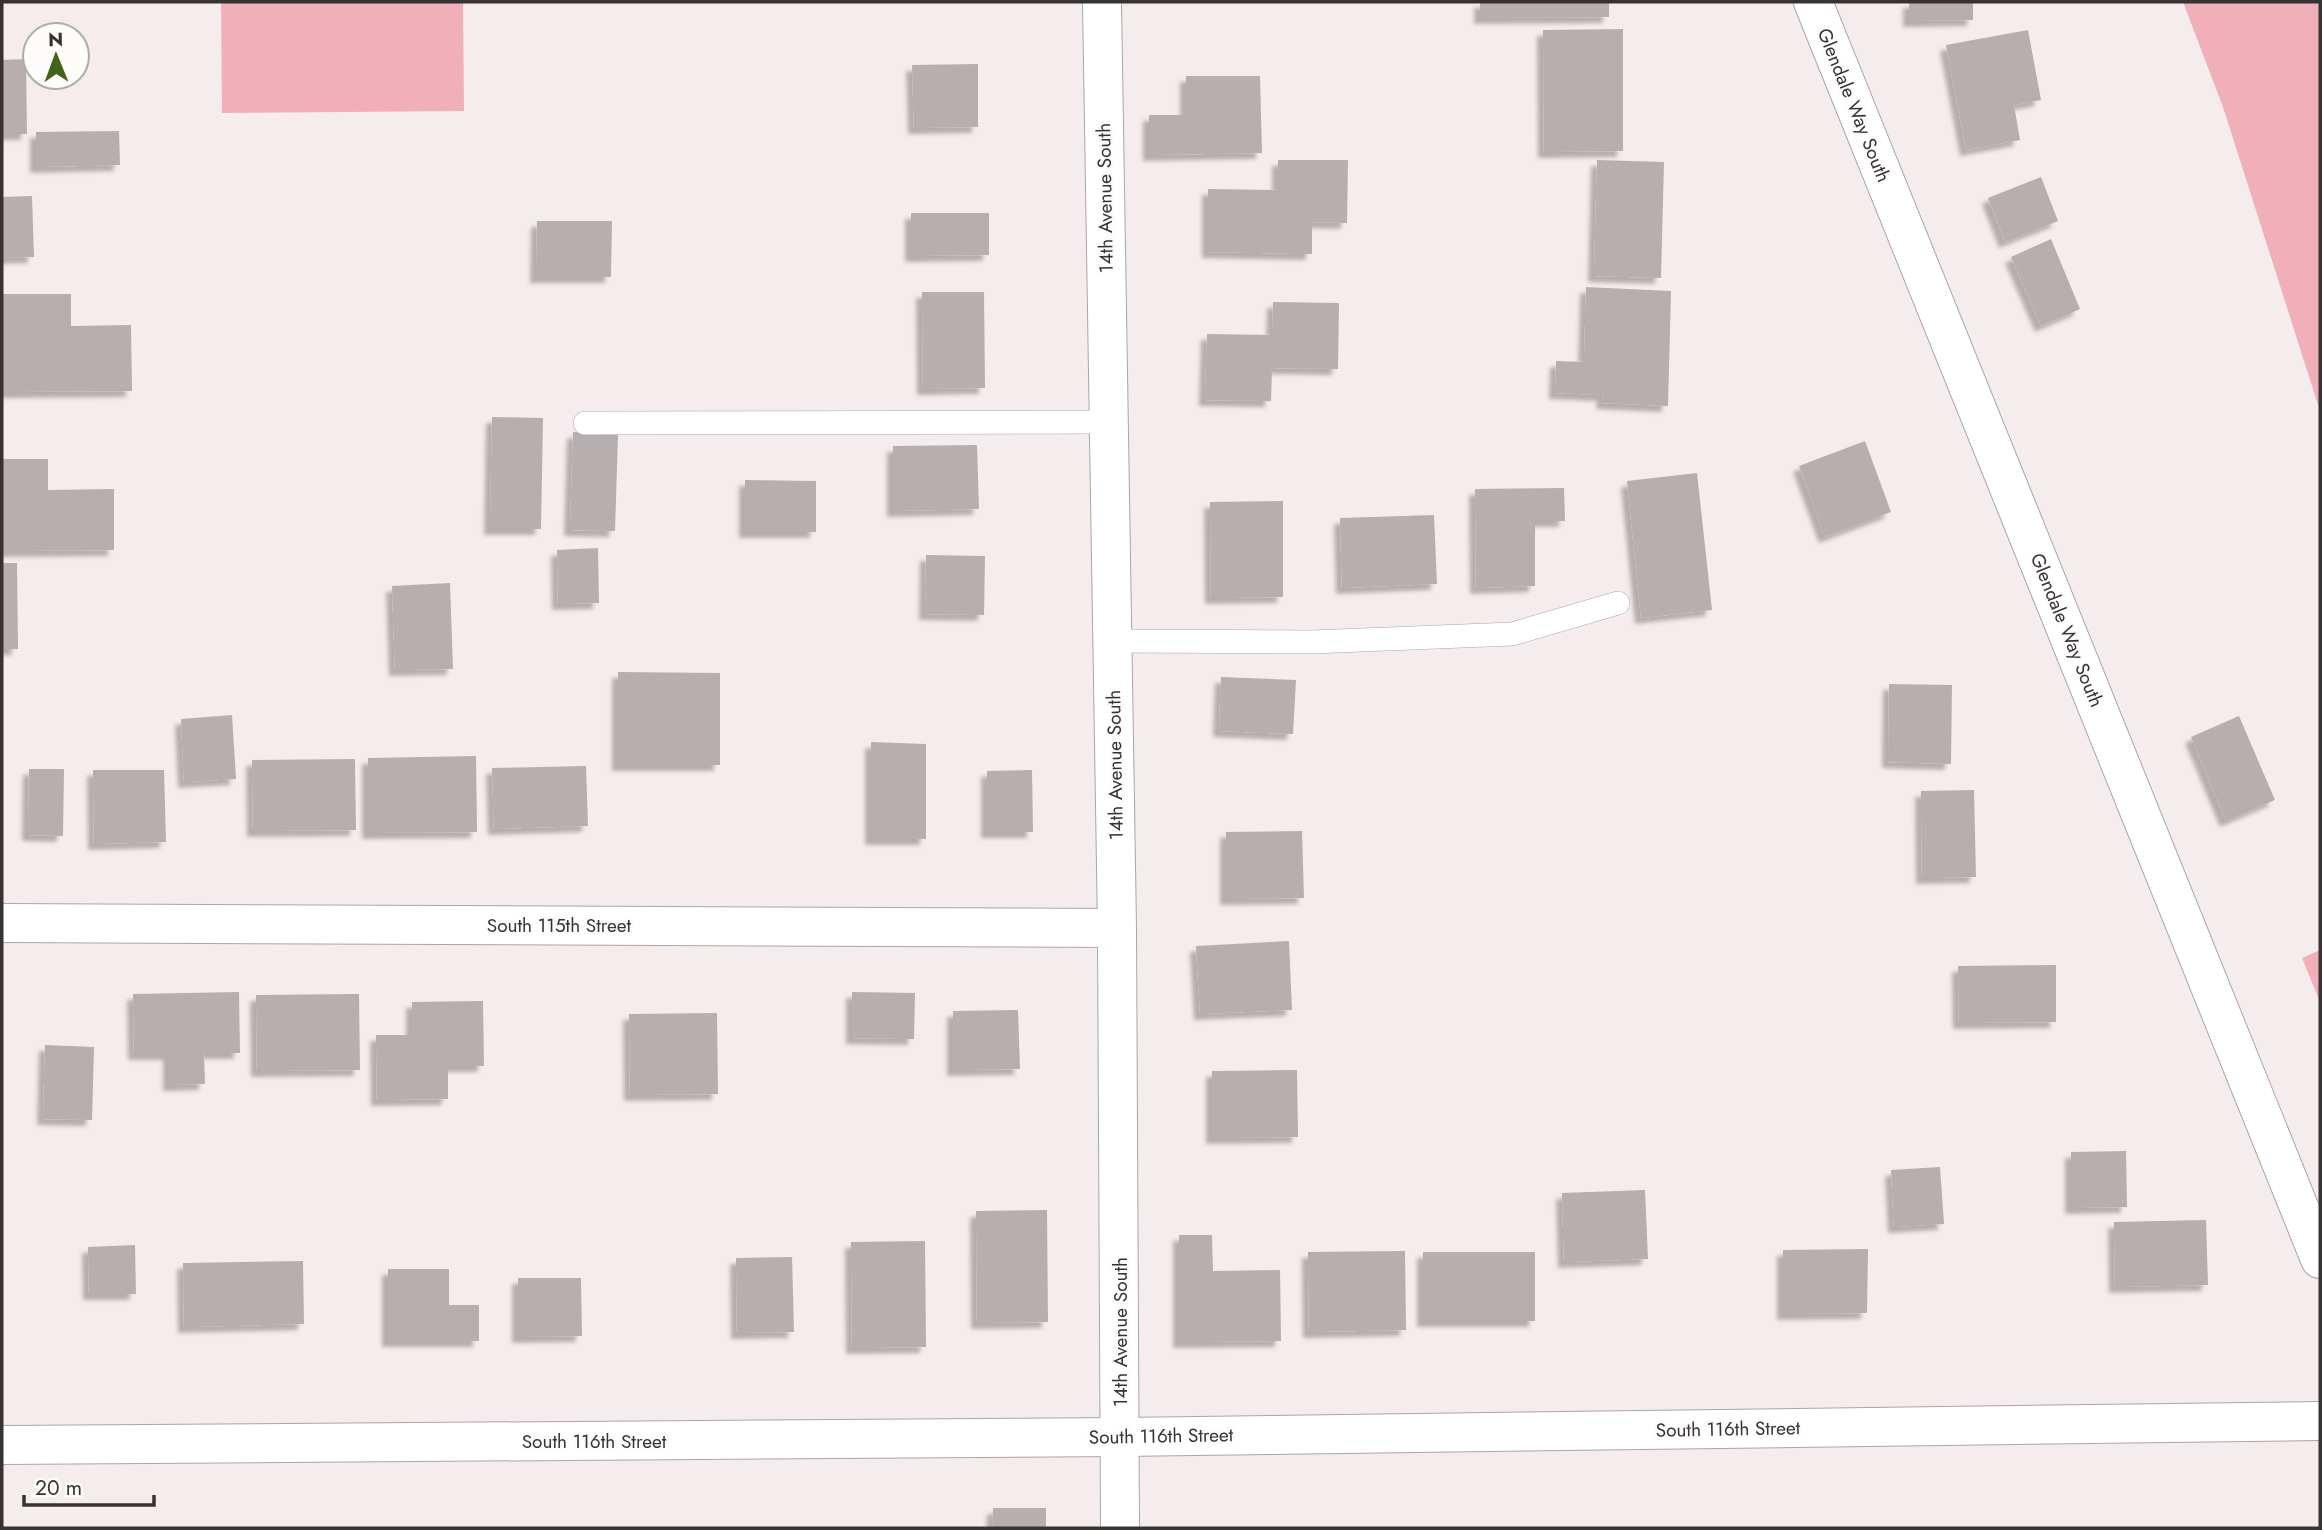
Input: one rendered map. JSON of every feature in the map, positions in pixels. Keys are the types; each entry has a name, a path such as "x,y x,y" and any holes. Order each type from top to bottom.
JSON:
{"street":[{"name":"14th Avenue South","path":"1102,2 1117,928 1120,1528"},
{"name":"Glendale Way South","path":"1813,2 2320,1259"},
{"name":"South 115th Street","path":"2,923 1117,928"},
{"name":"South 116th Street","path":"2,1446 1120,1437 2320,1421"}],"lane":[{"path":"586,423 1109,422"},
{"path":"1113,640 1312,642 1513,634 1618,603"}],"shaded area":[{"path":"221,2 463,2 464,111 222,113"},
{"path":"2183,2 2320,2 2320,411 2223,107"},
{"path":"2320,950 2320,1002 2302,958"}],"building":[{"path":"1480,2 1609,2 1609,17 1480,18"},
{"path":"1909,2 1973,2 1973,20 1909,21"},
{"path":"1623,29 1623,151 1544,152 1543,30"},
{"path":"2028,30 2041,100 2014,105 2020,140 1966,150 1946,45"},
{"path":"21,59 21,91 26,91 27,134 2,134 2,60"},
{"path":"978,64 978,127 914,128 912,65"},
{"path":"1186,76 1260,76 1262,153 1149,155 1149,115 1186,115"},
{"path":"119,131 120,165 36,167 36,132"},
{"path":"1278,160 1348,160 1347,223 1312,222 1312,254 1208,252 1208,189 1278,190"},
{"path":"1597,160 1664,162 1661,278 1594,276"},
{"path":"2041,177 2058,221 2005,242 1988,198"},
{"path":"32,196 34,257 2,258 2,197"},
{"path":"911,213 989,213 989,255 911,256"},
{"path":"537,221 612,221 611,277 536,277"},
{"path":"2051,239 2080,309 2041,326 2011,257"},
{"path":"1586,287 1671,291 1668,406 1602,403 1603,395 1555,393 1556,361 1584,362"},
{"path":"922,292 984,292 985,388 923,389"},
{"path":"2,294 71,294 71,326 131,325 132,391 2,392"},
{"path":"1273,302 1339,303 1338,369 1272,368 1271,401 1205,400 1207,334 1272,335"},
{"path":"492,417 543,418 541,529 490,529"},
{"path":"573,432 618,434 615,531 570,530"},
{"path":"1865,441 1891,512 1825,537 1799,466"},
{"path":"977,445 979,509 893,511 893,446"},
{"path":"2,459 48,459 48,490 114,489 114,550 2,551"},
{"path":"1697,473 1712,610 1641,618 1627,481"},
{"path":"745,480 816,481 816,532 745,532"},
{"path":"1564,488 1565,521 1535,521 1535,586 1476,588 1475,489"},
{"path":"1283,501 1283,597 1211,598 1210,502"},
{"path":"1434,515 1437,584 1342,588 1340,518"},
{"path":"598,548 599,603 558,604 557,550"},
{"path":"926,555 985,556 984,615 925,614"},
{"path":"2,563 17,563 18,649 2,649"},
{"path":"450,583 453,669 395,670 392,586"},
{"path":"618,672 720,673 720,765 618,765"},
{"path":"1221,677 1296,680 1293,734 1219,731"},
{"path":"1889,684 1952,685 1951,764 1888,762"},
{"path":"232,715 236,779 184,782 181,719"},
{"path":"2239,716 2275,800 2226,821 2191,737"},
{"path":"871,742 926,744 926,839 871,839"},
{"path":"476,756 477,832 368,833 368,758"},
{"path":"355,759 356,830 253,831 252,760"},
{"path":"586,766 588,826 494,829 492,768"},
{"path":"29,769 64,769 63,836 28,835"},
{"path":"93,770 164,770 166,842 94,844"},
{"path":"1032,770 1033,832 987,832 987,771"},
{"path":"1974,790 1976,877 1922,878 1921,791"},
{"path":"1302,831 1304,898 1226,899 1226,832"},
{"path":"1289,941 1292,1010 1200,1014 1196,946"},
{"path":"2056,965 2056,1022 1959,1023 1958,966"},
{"path":"239,992 240,1053 204,1053 205,1084 169,1085 169,1054 134,1054 133,994"},
{"path":"852,992 915,993 914,1039 852,1038"},
{"path":"359,994 360,1070 257,1071 256,995"},
{"path":"483,1001 484,1066 448,1066 448,1099 377,1100 376,1035 412,1035 412,1002"},
{"path":"1018,1010 1020,1069 953,1070 953,1011"},
{"path":"717,1013 718,1094 630,1095 629,1014"},
{"path":"45,1045 94,1047 92,1120 43,1119"},
{"path":"1297,1070 1298,1137 1212,1138 1212,1071"},
{"path":"2126,1151 2127,1207 2071,1208 2071,1152"},
{"path":"1940,1167 1944,1224 1894,1227 1891,1170"},
{"path":"1645,1190 1648,1259 1564,1262 1562,1193"},
{"path":"1047,1210 1048,1322 977,1323 976,1211"},
{"path":"2206,1220 2208,1285 2115,1287 2114,1222"},
{"path":"1179,1235 1212,1235 1213,1271 1280,1270 1281,1341 1179,1342"},
{"path":"925,1241 926,1347 852,1348 851,1242"},
{"path":"135,1245 136,1294 89,1294 88,1247"},
{"path":"1868,1249 1867,1313 1783,1314 1783,1250"},
{"path":"1405,1251 1406,1330 1309,1332 1308,1252"},
{"path":"1423,1252 1535,1252 1535,1321 1423,1321"},
{"path":"792,1257 794,1332 737,1333 736,1258"},
{"path":"303,1261 304,1324 184,1327 183,1263"},
{"path":"388,1269 449,1269 449,1305 479,1305 479,1341 388,1341"},
{"path":"518,1278 581,1278 582,1336 518,1337"},
{"path":"993,1508 1046,1508 1046,1528 992,1528"}]}
